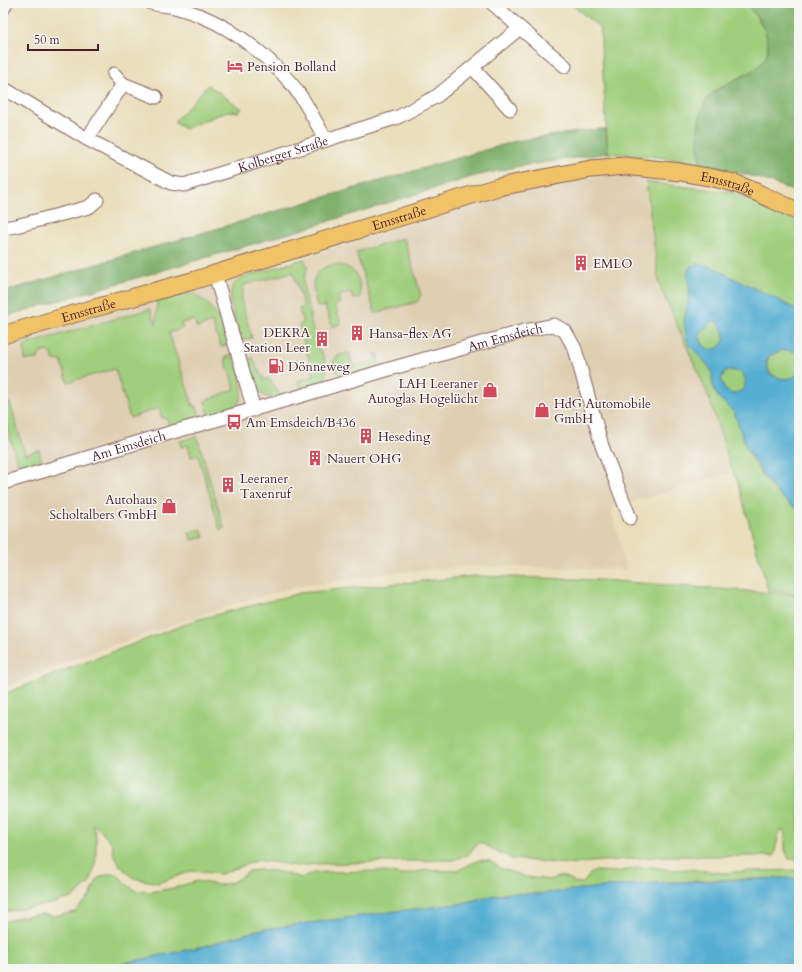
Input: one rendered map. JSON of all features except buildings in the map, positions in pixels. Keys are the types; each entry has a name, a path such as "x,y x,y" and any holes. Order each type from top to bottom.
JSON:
{"main road":[{"name":"Emsstraße","path":"3,335 215,274 498,187 591,169 625,166 680,172 714,178 751,190 799,212"}],"street":[{"path":"3,9 6,3"},
{"path":"151,3 168,6 202,16 252,45 274,64 301,97 326,140"},
{"path":"493,4 564,66"},
{"name":"Kolberger Straße","path":"3,88 87,139 170,183 184,185 398,117 437,96 520,28"},
{"path":"473,68 510,109"},
{"path":"114,74 123,84 156,97"},
{"path":"87,139 123,84"},
{"path":"5,225 16,226 89,207 97,200"},
{"path":"215,274 254,410"},
{"name":"Am Emsdeich","path":"3,483 386,370 524,331 554,325 565,331 575,349 602,446 630,518"}],"shaded area":[{"path":"616,173 643,176 659,284 708,397 731,474 611,508 626,569 472,566 391,573 296,587 238,602 82,656 3,688 3,339 184,283 246,276 499,193"}],"green space":[{"path":"570,3 744,3 755,14 766,33 768,51 763,61 755,69 713,92 706,101 698,143 701,164 659,157 608,153 600,28"},
{"path":"744,3 799,3 799,194 751,176 701,164 698,132 700,116 706,101 713,93 723,86 756,69 768,52 767,39 764,29 752,10"},
{"path":"208,85 242,109 239,112 227,111 185,129 174,122"},
{"path":"606,129 608,153 521,166 475,176 304,229 3,317 3,292 516,141"},
{"path":"646,182 731,192 790,218 799,224 799,312 781,301 702,264 696,264 688,269 690,296 685,314 685,328 690,345 706,362 711,370 714,390 735,413 747,448 756,466 775,491 799,510 799,594 768,590 737,480 731,468 708,395 659,284"},
{"path":"404,238 421,295 417,302 375,313 356,252"},
{"path":"304,259 308,267 304,280 304,292 311,316 309,316 320,352 322,352 326,371 324,382 303,390 298,381 314,376 299,325 303,323 299,309 304,307 293,272 244,285 241,300 252,338 243,340 240,338 232,311 231,296 234,285 241,278"},
{"path":"331,265 347,267 354,272 359,281 361,297 353,299 351,292 338,296 340,303 335,305 341,324 332,327 325,306 317,307 313,287 315,277 318,272"},
{"path":"193,293 206,302 215,313 229,344 221,347 212,322 197,328 194,320 181,323 183,328 169,333 193,406 197,406 201,421 170,429 167,419 162,418 159,408 130,418 115,369 68,382 61,361 54,360 52,354 47,351 40,353 38,359 25,360 24,345 150,309 156,325 157,300"},
{"path":"713,321 718,322 721,327 724,340 720,347 710,350 703,346 699,334"},
{"path":"782,350 797,351 799,358 799,371 796,376 785,379 779,378 773,375 769,370 769,356"},
{"path":"349,353 353,367 376,360 375,354 378,353 378,366 345,376 340,376 333,362 338,356"},
{"path":"232,355 242,383 241,396 238,403 231,410 210,418 205,401 235,389 225,358"},
{"path":"253,358 257,368 265,380 268,378 280,394 279,397 272,398 265,396 257,388 247,364 249,359"},
{"path":"730,370 742,373 746,380 745,386 742,390 732,394 725,390 721,380 725,371"},
{"path":"10,403 25,454 39,450 42,461 19,468 3,414 3,404"},
{"path":"197,436 224,528 220,530 198,455 191,457 188,445 181,447 180,441"},
{"path":"201,529 204,537 192,540 189,532"},
{"path":"476,576 601,580 799,595 799,860 789,859 785,850 785,833 782,830 779,833 774,856 664,856 568,864 512,859 479,842 468,855 452,860 317,864 297,866 258,860 221,874 191,871 158,883 133,878 120,866 113,852 112,843 98,828 92,824 96,835 96,851 95,867 90,882 74,897 51,904 3,912 3,694 196,620 300,593"},
{"path":"479,860 490,861 500,868 527,877 550,880 561,876 576,883 583,883 591,873 596,871 618,872 636,868 653,867 670,870 688,869 726,873 799,870 799,879 730,879 655,883 540,894 510,893 459,904 258,930 205,946 96,969 3,969 3,922 20,917 42,914 53,916 75,912 90,896 98,878 108,874 117,874 126,884 137,891 150,892 173,888 197,881 219,885 233,882 249,871 258,870 276,871 303,878 313,873 327,872 380,871 401,875 426,870 458,870"}],"water":[{"path":"701,264 715,268 775,298 799,312 799,355 797,351 782,350 769,356 766,363 769,373 776,377 789,379 799,372 799,510 778,494 764,477 746,447 734,412 718,397 714,390 711,370 690,346 687,340 684,322 690,293 687,273 691,266","holes":["713,321 718,322 725,338 719,347 710,350 703,345 699,334","730,370 740,372 746,381 742,390 732,394 725,390 721,380 725,371"]},
{"path":"785,878 799,879 799,969 96,969 205,946 258,930 459,904 510,893 540,894 655,883"}],"place":[{"name":"Pension Bolland","path":"235,66"},
{"name":"EMLO","path":"581,263"},
{"name":"Hansa-flex AG","path":"357,333"},
{"name":"DEKRA Station Leer","path":"322,339"},
{"name":"Dönneweg","path":"276,366"},
{"name":"LAH Leeraner Autoglas Hogelücht","path":"490,390"},
{"name":"HdG Automobile GmbH","path":"542,410"},
{"name":"Am Emsdeich/B436","path":"234,422"},
{"name":"Heseding","path":"366,436"},
{"name":"Nauert OHG","path":"315,458"},
{"name":"Leeraner Taxenruf","path":"228,485"},
{"name":"Autohaus Scholtalbers GmbH","path":"169,506"}]}
